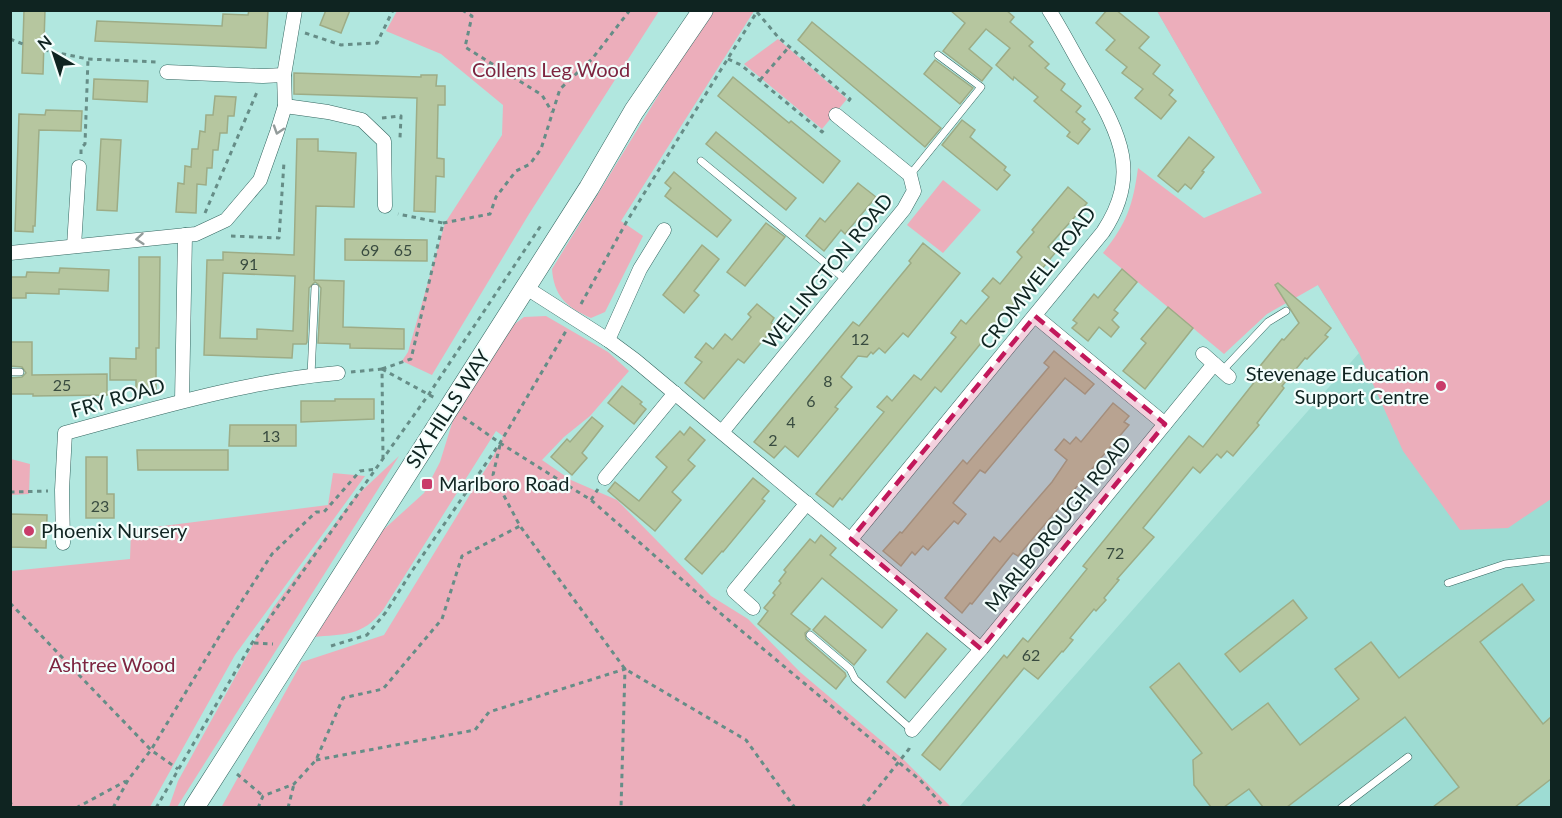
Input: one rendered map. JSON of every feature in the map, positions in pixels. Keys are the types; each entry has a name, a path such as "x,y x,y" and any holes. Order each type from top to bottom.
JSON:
{"street":[{"path":"10,253 196,234 226,220 260,180 285,106 284,75 295,10"},
{"name":"SIX HILLS WAY","path":"194,807 589,188 634,111 703,10"},
{"name":"CROMWELL ROAD","path":"851,539 1113,218 1121,192 1124,164 1122,150 1110,116 1048,10"},
{"path":"166,72 284,75"},
{"path":"285,106 362,120 384,141 385,206"},
{"path":"836,115 910,175"},
{"path":"74,246 79,167"},
{"name":"WELLINGTON ROAD","path":"722,432 910,199 914,191 910,175"},
{"path":"608,340 640,268 664,230"},
{"name":"FRY ROAD","path":"182,401 185,235"},
{"path":"525,287 608,340 675,393 981,649"},
{"path":"1035,316 1165,424"},
{"path":"1203,354 1222,371"},
{"name":"MARLBOROUGH ROAD","path":"912,730 1165,424 1222,371"},
{"name":"FRY ROAD","path":"63,543 62,490 65,433 182,401 311,375 338,373"},
{"path":"605,477 675,393"},
{"path":"753,608 734,591 807,503"}],"lane":[{"path":"910,175 981,87 938,55"},
{"path":"701,161 846,280"},
{"path":"311,375 315,288"},
{"path":"1222,371 1268,322 1286,311"},
{"path":"10,372 20,372"},
{"path":"1448,583 1505,564 1545,558 1551,560"},
{"path":"810,636 850,669 855,679 912,730"},
{"path":"1341,807 1408,757"}],"path":[{"path":"292,29 341,45 377,43 393,10"},
{"path":"462,10 472,16 465,47 542,95 552,112"},
{"path":"385,206 396,214 443,223 490,214 496,197 516,171 530,164 541,149 560,89 592,59 630,10"},
{"path":"332,646 367,635 386,612 500,443 627,221 728,59 758,11 789,47 850,99 822,132 741,65 728,59"},
{"path":"10,39 23,44"},
{"path":"760,80 789,47"},
{"path":"44,50 88,59 157,62 166,72"},
{"path":"79,167 81,148 85,144 88,59"},
{"path":"156,807 252,643 383,460 547,216"},
{"path":"338,373 382,369 411,359 443,223"},
{"path":"382,369 383,460"},
{"path":"500,443 493,475 520,526 625,669 746,740 795,807"},
{"path":"500,443 591,500 719,612 920,780 945,807"},
{"path":"113,807 128,780 151,750 272,554 316,512 324,512 360,471 376,469"},
{"path":"10,492 62,490"},
{"path":"258,807 262,796 294,784 316,760 343,698 383,689 442,619 462,556 520,526"},
{"path":"10,603 151,750 178,769"},
{"path":"252,643 273,644"},
{"path":"316,760 475,730 489,712 625,669"},
{"path":"621,807 625,669"},
{"path":"862,807 909,749 912,730"},
{"path":"222,761 262,796"},
{"path":"76,807 128,780"},
{"path":"288,807 294,784"},
{"path":"10,800 12,807"}],"highlighted area":[{"path":"1035,316 1165,424 981,649 851,539"}],"shaded area":[{"name":"Stevenage Education Support Centre","path":"1157,11 1551,11 1551,807 958,808 1359,353 1262,193"}],"green space":[{"name":"Collens Leg Wood","path":"397,11 659,11 529,214 432,375 402,361 408,352 445,223 502,135 503,105 441,54 386,31"},
{"path":"710,11 754,11 621,221 643,236 605,312 591,318 575,310 563,300 555,286 552,269"},
{"path":"1157,11 1551,11 1551,499 1508,528 1460,530 1403,451 1359,353 1318,285 1267,314 1224,354 1103,253 1128,213 1138,168 1204,218 1262,193"},
{"path":"778,39 847,99 822,129 744,64"},
{"path":"943,180 981,210 943,253 907,225"},
{"path":"546,316 608,352 629,371 590,416 564,437 542,460 571,480 617,500 711,596 748,619 800,672 904,760 951,807 221,808 302,662 384,635 493,457 503,436 496,431 383,610 360,630 313,637 382,531 424,493 440,462 453,420 512,326 524,317"},
{"path":"399,456 177,807 169,807 178,781 273,608 353,499"},
{"path":"11,459 30,464 29,494 11,495"},
{"name":"Ashtree Wood","path":"333,473 365,476 235,655 150,807 11,807 11,571 130,559 131,530 328,505"}],"building":[{"path":"24,10 45,10 43,74 22,73"},
{"path":"249,10 268,10 266,48 95,41 97,21 222,26 223,14 248,15"},
{"path":"326,10 350,10 341,33 320,25"},
{"path":"950,10 1006,10 1014,17 1010,22 1033,42 1029,46 1049,64 1045,68 1065,84 1061,90 1081,106 1076,112 1085,119 1082,122 1090,129 1078,144 1067,136 1070,132 1034,101 1038,97 996,65 1010,48 986,29 969,49 992,68 982,81 943,51 965,23"},
{"path":"1107,10 1116,10 1149,37 1139,48 1160,65 1153,74 1173,90 1169,95 1176,101 1161,119 1135,98 1143,89 1122,73 1127,67 1106,50 1115,40 1096,23"},
{"path":"812,22 941,128 925,147 798,40"},
{"path":"935,60 973,88 960,104 924,74"},
{"path":"294,73 421,77 421,75 437,75 436,86 445,86 445,105 438,105 437,158 444,159 444,177 436,176 435,212 414,211 417,98 294,94"},
{"path":"733,77 840,161 823,183 718,96"},
{"path":"94,79 148,81 147,102 93,99"},
{"path":"215,96 236,97 234,116 228,116 227,133 220,133 218,150 213,150 212,168 207,168 206,185 197,184 196,213 176,212 178,183 184,184 185,166 191,167 192,149 198,149 200,131 205,132 206,115 213,115"},
{"path":"46,110 82,111 81,131 39,130 35,226 33,226 33,232 15,231 19,114 45,115"},
{"path":"962,120 975,130 970,137 1006,167 1004,170 1010,175 997,190 942,145"},
{"path":"716,132 796,198 786,210 706,144"},
{"path":"1189,137 1214,157 1191,189 1185,184 1178,192 1158,176"},
{"path":"101,139 121,140 117,211 97,210"},
{"path":"297,139 318,139 318,151 356,153 354,207 316,206 314,280 344,281 343,327 404,329 404,349 350,348 350,344 318,343 321,288 315,282 309,288 307,342 306,344 293,344 292,358 204,355 207,260 223,260 223,252 294,255","holes":["223,273 295,276 293,331 257,329 257,339 220,338"]},
{"path":"674,172 731,220 717,237 665,196 671,188 665,183"},
{"path":"858,183 876,197 845,234 841,230 824,251 806,236 820,218 825,222"},
{"path":"1068,187 1087,203 1048,247 1055,253 941,392 935,387 842,500 840,498 833,507 816,494 884,412 877,407 887,396 892,401 914,375 921,380 956,337 951,333 961,320 966,324 989,297 982,291 993,278 1000,284 1022,257 1017,252 1034,232 1032,230"},
{"path":"766,223 785,237 745,286 727,272"},
{"path":"345,239 427,240 427,261 345,260"},
{"path":"923,243 960,273 908,337 903,333 885,353 879,348 867,357 858,356 841,377 852,387 835,407 838,409 798,457 785,446 774,458 754,442 853,322 859,326 911,263 909,261"},
{"path":"702,245 719,259 694,291 699,295 684,313 663,295"},
{"path":"139,257 160,257 156,390 136,390 136,380 110,380 110,358 136,359 136,348 139,348"},
{"path":"60,268 109,270 108,291 59,289 59,294 26,293 26,298 10,298 10,277 26,277 27,272 59,273"},
{"path":"1122,269 1137,282 1114,310 1118,313 1112,320 1119,327 1111,337 1099,327 1088,341 1072,328 1077,323 1073,320 1094,294 1098,298"},
{"path":"1278,283 1331,328 1325,335 1328,337 1307,359 1305,358 1282,386 1284,388 1257,423 1259,425 1233,456 1227,451 1221,458 1217,454 1200,473 1193,467 1143,528 1154,537 1117,579 1119,580 1104,598 1106,600 1096,611 1094,609 1070,638 1073,640 1063,652 1038,679 1024,668 940,770 922,755 1004,655 1007,658 1023,638 1028,642 1087,569 1083,566 1189,436 1203,447 1260,375 1256,371 1282,339 1284,340 1299,323 1275,285"},
{"path":"757,304 774,318 771,323 775,326 744,363 738,359 704,399 685,383 702,362 695,357 706,343 713,349 725,334 732,340 751,317 748,314"},
{"path":"1168,307 1193,328 1145,389 1123,371 1146,343 1141,339"},
{"path":"10,342 32,342 32,375 107,374 107,395 10,394 10,378 22,377 26,373 22,367 10,366"},
{"path":"1054,351 1094,384 1085,394 1065,378 985,473 980,470 953,503 966,514 958,524 954,521 928,550 923,546 915,555 912,552 901,566 883,551 900,532 902,533 963,460 967,464 1049,367 1044,363"},
{"path":"622,386 642,402 640,404 646,409 634,424 608,403"},
{"path":"335,399 374,399 374,419 301,422 301,401 335,401"},
{"path":"1113,403 1129,416 1124,422 1129,425 1018,556 1013,553 962,613 945,598 994,537 1000,542 1052,482 1067,460 1055,450 1064,439 1070,444 1076,437 1081,442"},
{"path":"592,417 603,426 582,453 587,458 572,475 551,457 567,439 570,442"},
{"path":"230,425 296,425 296,446 229,446"},
{"path":"690,427 705,440 688,460 695,466 672,492 681,500 655,531 608,491 615,482 639,501 667,467 656,457 680,431 684,435"},
{"path":"137,450 228,450 228,470 138,470"},
{"path":"86,457 107,457 107,494 114,494 114,518 86,518"},
{"path":"753,478 769,491 762,499 765,501 702,574 685,559"},
{"name":"Phoenix Nursery","path":"10,514 47,515 46,548 10,547"},
{"path":"821,535 836,548 830,555 897,610 882,628 822,578 791,614 810,629 805,633 806,639 845,673 846,676 836,689 758,624 768,611 764,608 775,595 773,593 786,572 784,570 810,539 815,543"},
{"path":"1522,584 1534,600 1480,642 1543,724 1551,717 1551,779 1515,807 1433,807 1459,787 1405,717 1287,807 1263,807 1249,789 1224,807 1211,807 1194,785 1193,760 1202,753 1150,687 1179,663 1232,730 1268,703 1300,745 1359,699 1335,669 1371,642 1399,678"},
{"path":"1293,600 1307,618 1240,672 1225,654"},
{"path":"825,616 866,650 854,665 813,630"},
{"path":"927,633 946,649 905,698 887,682"}],"place":[{"name":"Stevenage Education Support Centre","path":"1441,386"},
{"name":"Marlboro Road","path":"427,484"},
{"name":"Phoenix Nursery","path":"29,531"}]}
